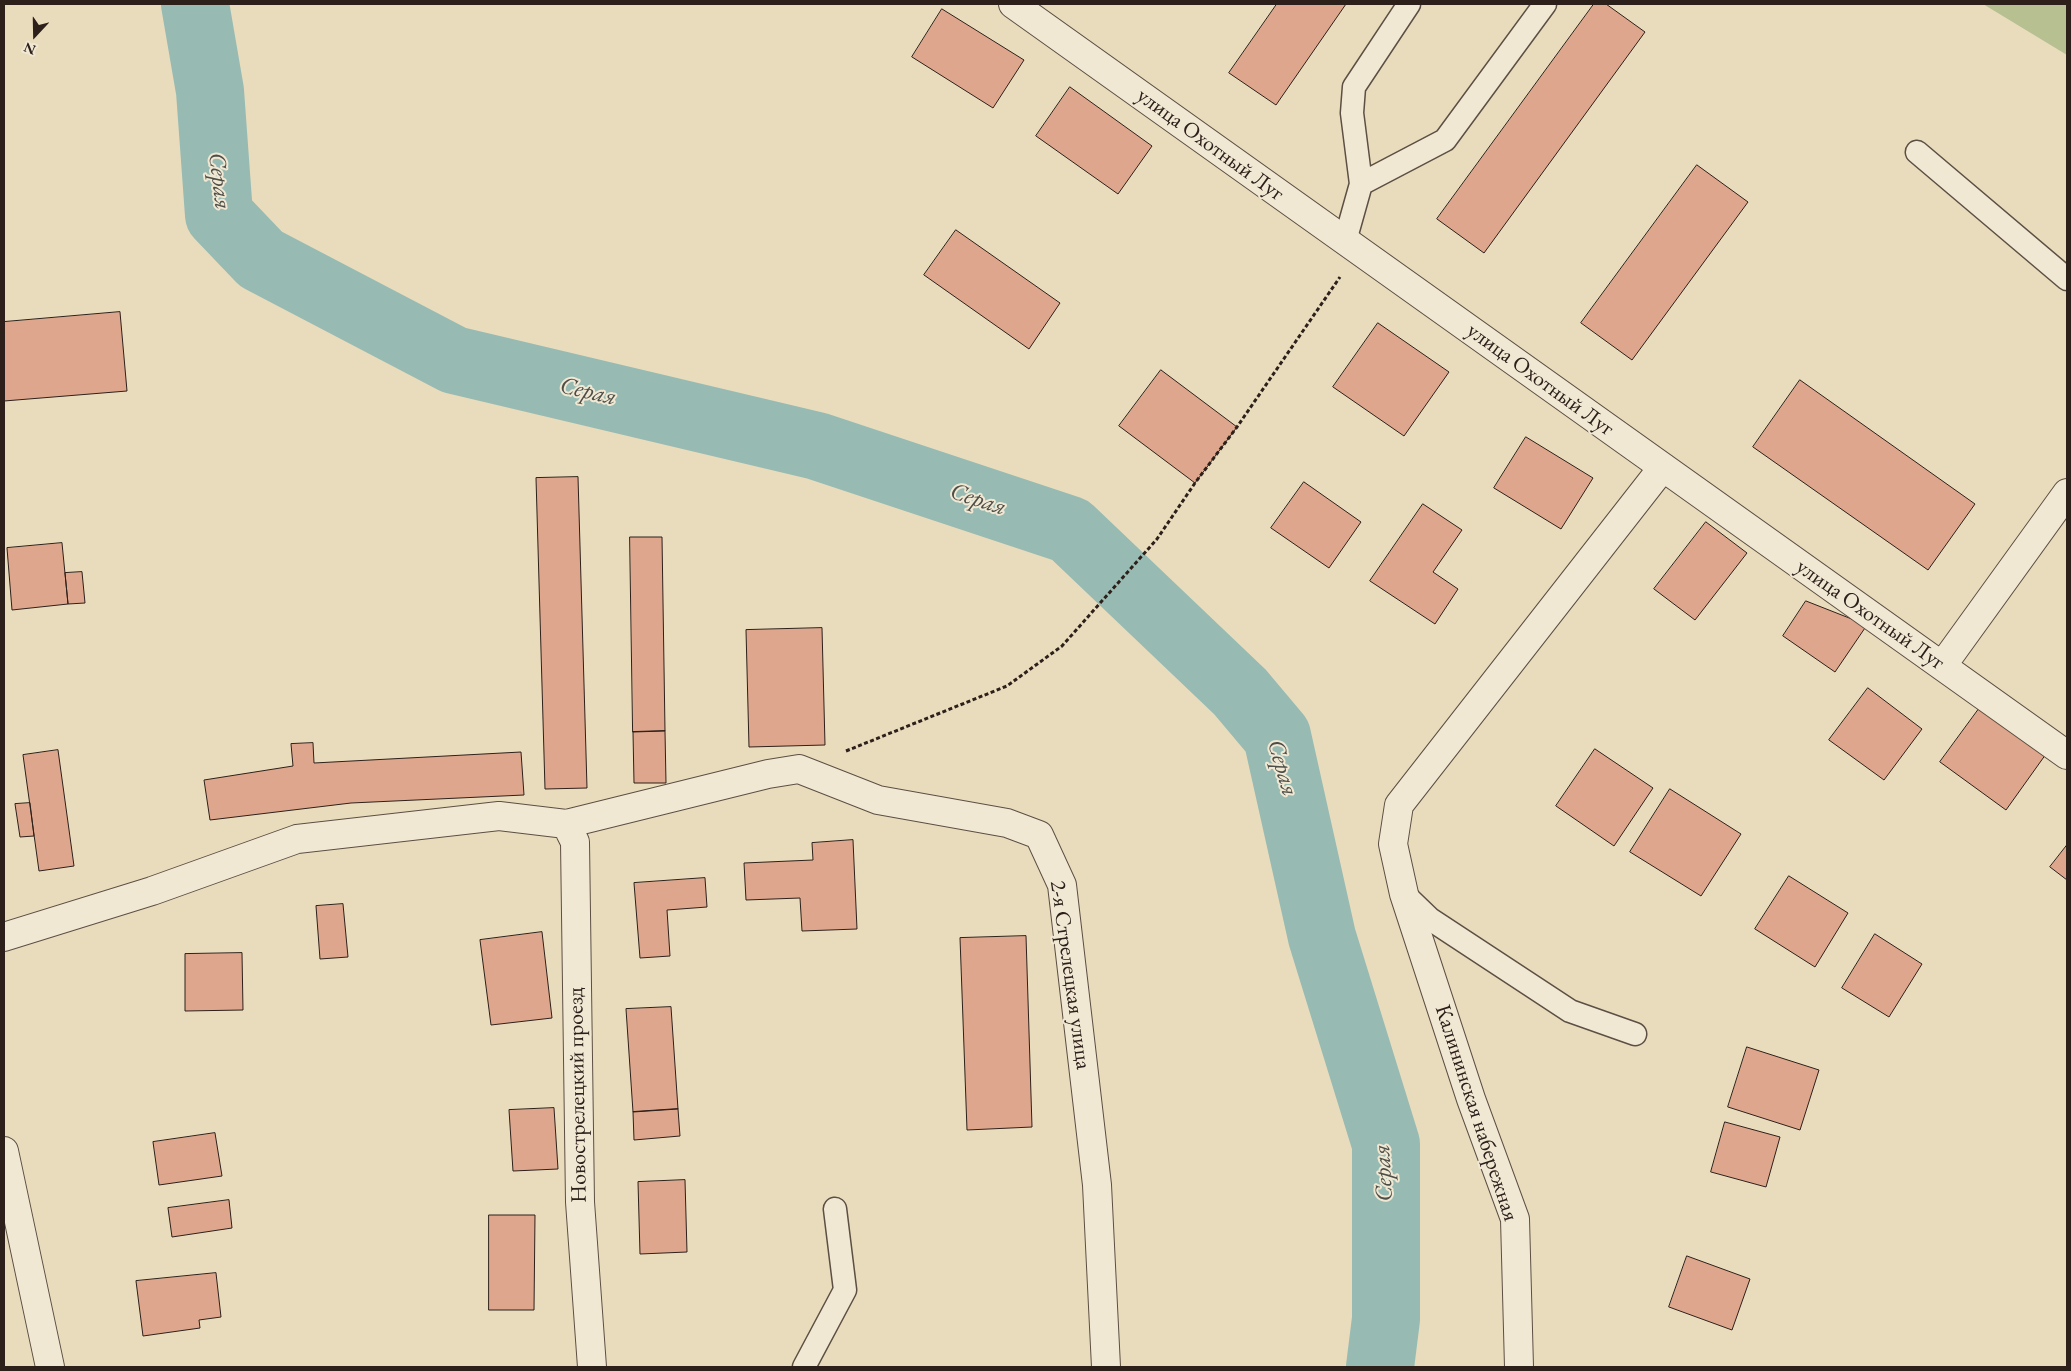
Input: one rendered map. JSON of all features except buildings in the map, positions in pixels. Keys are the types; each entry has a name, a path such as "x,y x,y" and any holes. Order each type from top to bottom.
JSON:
{"street":[{"name":"улица Охотный Луг","path":"1013,4 2067,756"},
{"name":"Калининская набережная","path":"1519,1367 1515,1219 1472,1099 1404,894 1393,844 1399,805 1663,468"},
{"path":"1942,666 2067,493"},
{"path":"4,937 152,891 297,838 499,816 566,824 768,774 799,769"},
{"name":"2-я Стрелецкая улица","path":"799,769 878,800 1008,823 1039,835 1062,885 1097,1186 1106,1367"},
{"name":"Новострелецкий проезд","path":"566,824 574,842 580,1202 592,1367"},
{"path":"4,1151 50,1367"}],"lane":[{"path":"1352,246 1361,184 1352,113 1354,87 1409,4"},
{"path":"1361,184 1445,140 1545,4"},
{"path":"1917,152 2067,279"},
{"path":"1404,894 1430,919 1570,1011 1634,1034"},
{"path":"804,1367 845,1290 835,1210"}],"path":[{"path":"799,769 1008,686 1062,646 1156,539 1237,427 1352,246"}],"green space":[{"path":"1983,4 2067,4 2067,55"}],"waterway":[{"name":"Серая","path":"195,4 210,91 219,215 261,259 454,360 817,446 1070,530 1240,692 1277,736 1322,937 1386,1144 1386,1319 1380,1367"}]}
